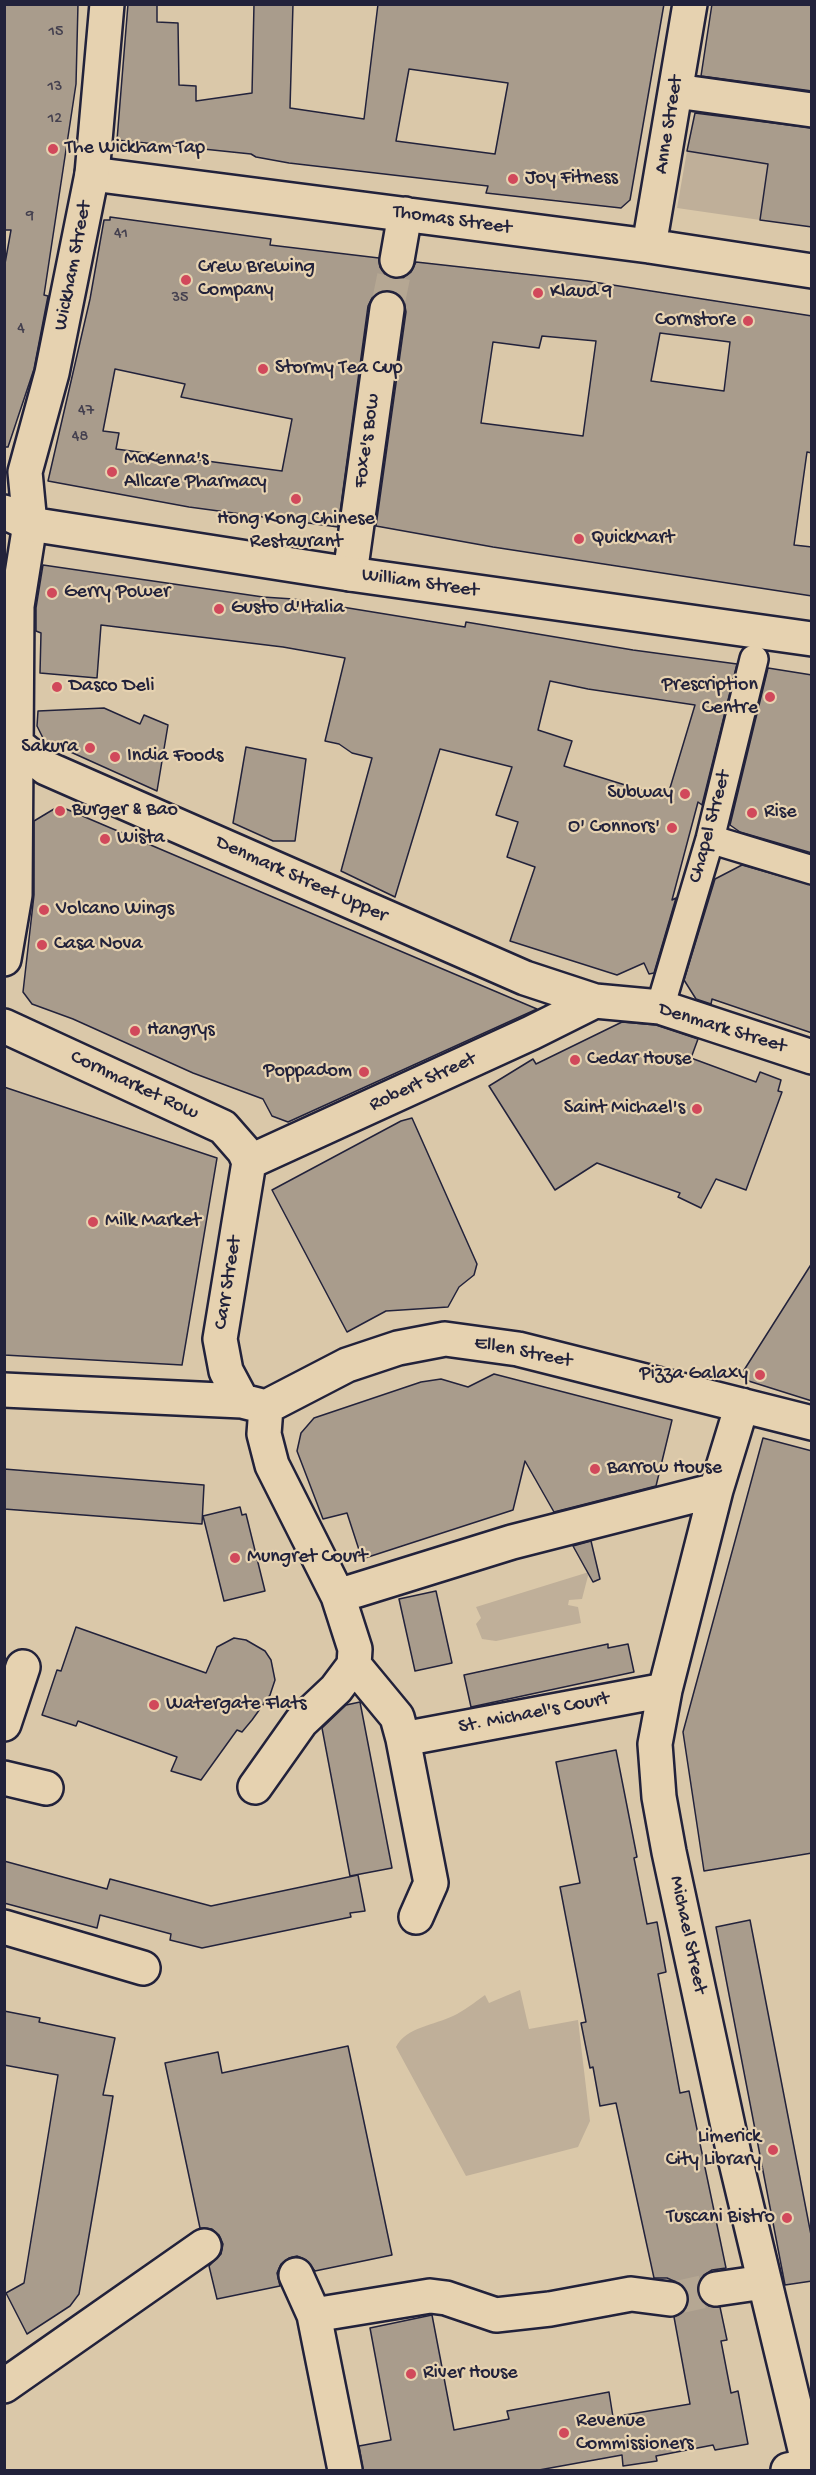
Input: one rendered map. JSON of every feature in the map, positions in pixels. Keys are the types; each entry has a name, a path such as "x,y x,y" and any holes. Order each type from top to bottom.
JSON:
{"street":[{"name":"Wickham Street","path":"4,959 15,895 17,791 10,740 17,606 17,518 25,472 52,373 92,174 107,4"},
{"name":"Anne Street","path":"650,246 690,4"},
{"path":"676,91 812,110"},
{"name":"Thomas Street","path":"92,174 207,191 650,246 812,271"},
{"path":"397,260 405,214"},
{"name":"Foxe's Bow","path":"350,574 387,309"},
{"name":"William Street","path":"17,518 350,574 812,639"},
{"name":"Chapel Street","path":"664,994 710,839 754,659"},
{"name":"Denmark Street Upper","path":"10,740 46,768 525,978 596,1001"},
{"path":"710,839 812,870"},
{"name":"Denmark Street","path":"596,1001 660,1007 812,1057"},
{"name":"Robert Street","path":"249,1162 596,1001"},
{"name":"Cornmarket Row","path":"4,1026 223,1127 249,1162"},
{"name":"Carr Street","path":"249,1162 220,1339 226,1371 254,1404"},
{"name":"Ellen Street","path":"254,1404 347,1365 398,1348 445,1339 519,1349 812,1423"},
{"path":"4,1390 254,1404 272,1466 338,1596 355,1649 354,1665 336,1689 301,1722 255,1787"},
{"name":"Michael Street","path":"742,1405 716,1490 665,1690 655,1744 669,1753 659,1797 669,1852 803,2467"},
{"path":"338,1596 512,1542 716,1490"},
{"path":"354,1665 397,1717 403,1739 431,1883 416,1917"},
{"path":"4,1724 23,1667"},
{"name":"St. Michael's Court","path":"403,1739 665,1690"},
{"path":"4,1778 46,1788"},
{"path":"4,1927 143,1968"},
{"path":"4,2386 204,2246"},
{"path":"296,2275 314,2315 345,2470"},
{"path":"717,2289 764,2283"},
{"path":"314,2315 430,2296 446,2298 496,2314 550,2309 631,2294 670,2298"}],"shaded area":[{"path":"687,151 768,164 760,220 677,208"},
{"path":"589,1572 582,1599 569,1600 568,1605 578,1607 581,1623 496,1641 482,1639 476,1624 481,1618 476,1607"},
{"path":"520,1990 529,2029 578,2020 590,2121 578,2147 466,2176 396,2047 407,2035 457,2014 485,1995 489,2003"}],"building":[{"path":"5,4 78,4 76,84 44,295 48,296 34,369 8,447 4,447 4,269 11,230 4,230"},
{"path":"128,4 157,4 157,22 178,23 179,85 196,86 196,101 252,93 254,4 293,4 290,108 364,119 378,4 664,4 630,200 621,208 486,193 488,186 289,163 251,154 117,140","holes":["409,69 508,83 495,154 396,141"]},
{"path":"712,4 812,4 812,91 701,76"},
{"path":"695,113 812,128 812,227 760,220 768,164 687,151"},
{"path":"110,217 271,239 270,245 379,258 380,267 385,274 394,278 403,278 411,272 416,262 587,281 812,316 812,453 807,452 794,545 812,547 812,596 493,547 376,526 406,312 404,301 398,294 390,291 379,292 368,306 338,527 189,507 48,481 90,299 104,220 110,220","holes":["660,333 730,342 724,391 651,381","542,336 596,341 583,436 481,423 493,342 539,348","115,369 185,384 181,397 292,419 282,471 116,449 119,433 103,431"]},
{"path":"43,565 263,597 293,599 465,627 466,622 633,650 737,664 702,805 698,802 672,900 676,898 654,973 649,974 644,963 617,975 510,941 535,867 507,857 518,822 496,815 512,767 440,749 395,897 341,871 372,758 352,753 339,744 325,741 345,658 283,647 101,625 97,678 40,673 41,633 36,631 36,608","holes":["550,681 695,705 667,798 564,766 572,741 538,730"]},
{"path":"768,668 812,675 812,853 740,832 730,825"},
{"path":"104,708 140,724 144,715 168,725 157,791 44,740 37,726 38,711"},
{"path":"246,747 306,759 295,841 273,841 233,823"},
{"path":"59,806 537,1009 288,1122 272,1116 263,1099 193,1073 73,1019 32,1004 23,992 34,895 34,821"},
{"path":"742,865 812,885 812,1033 712,999 711,1004 696,999 684,980 715,879"},
{"path":"622,1022 656,1025 698,1039 691,1058 756,1082 760,1072 781,1080 778,1091 782,1092 746,1190 716,1179 701,1208 678,1197 680,1193 597,1163 555,1190 489,1086 533,1059 536,1064"},
{"path":"4,1087 217,1158 182,1365 4,1355"},
{"path":"412,1118 477,1264 474,1275 459,1287 448,1307 386,1311 347,1332 272,1190 401,1121"},
{"path":"812,1263 812,1401 739,1378"},
{"path":"494,1374 672,1420 656,1486 554,1512 525,1461 513,1510 362,1559 347,1513 323,1519 297,1451 301,1433 314,1418 421,1382 441,1379 468,1387"},
{"path":"763,1438 812,1451 812,1853 704,1871 683,1732"},
{"path":"4,1469 204,1485 202,1524 4,1509"},
{"name":"Mungret Court","path":"240,1507 242,1515 246,1514 265,1591 224,1601 203,1516"},
{"path":"591,1541 600,1579 593,1582 573,1546"},
{"path":"436,1591 452,1663 415,1671 399,1599"},
{"name":"Watergate Flats","path":"76,1627 206,1673 217,1647 234,1638 246,1640 265,1651 271,1660 275,1680 270,1695 252,1720 242,1732 237,1730 201,1780 171,1771 177,1757 78,1721 76,1726 42,1715 57,1670 61,1671"},
{"path":"608,1644 608,1648 628,1644 634,1672 471,1707 464,1675"},
{"path":"360,1702 392,1868 350,1876 322,1728 346,1705"},
{"path":"616,1750 637,1857 634,1858 647,1924 657,1922 666,1972 658,1974 680,2093 689,2091 726,2268 712,2270 704,2275 698,2283 698,2292 702,2301 709,2306 720,2307 727,2340 721,2341 731,2393 738,2391 748,2444 715,2450 713,2445 656,2456 657,2461 623,2466 622,2455 539,2470 363,2470 359,2446 391,2440 370,2328 432,2315 454,2430 509,2419 507,2411 609,2392 613,2417 690,2404 674,2317 685,2310 688,2302 687,2292 681,2284 667,2278 654,2278 616,2103 600,2106 593,2067 590,2068 581,2023 586,2022 560,1887 580,1883 556,1762"},
{"path":"4,1861 107,1889 110,1879 211,1906 358,1875 365,1911 350,1913 351,1917 202,1948 170,1940 171,1934 100,1915 97,1928 4,1903"},
{"name":"Limerick City Library","path":"750,1920 812,2240 812,2281 785,2285 716,1927"},
{"path":"4,2011 40,2018 39,2022 115,2038 103,2095 113,2096 79,2294 70,2306 27,2334 6,2293 24,2283 58,2075 4,2065"},
{"path":"348,2046 392,2255 315,2271 306,2260 297,2256 289,2258 281,2264 277,2273 280,2286 217,2299 209,2266 221,2254 223,2244 219,2235 212,2229 200,2228 165,2063 218,2052 222,2073"}],"tunnel":[{"path":"387,309 397,260"},
{"path":"670,2299 716,2289"}],"place":[{"name":"The Wickham Tap","path":"53,149"},
{"name":"Joy Fitness","path":"513,179"},
{"name":"Crew Brewing Company","path":"186,280"},
{"name":"Klaud 9","path":"538,293"},
{"name":"Cornstore","path":"748,321"},
{"name":"Stormy Tea Cup","path":"263,369"},
{"name":"McKenna's Allcare Pharmacy","path":"112,472"},
{"name":"Hong Kong Chinese Restaurant","path":"296,499"},
{"name":"QuickMart","path":"579,539"},
{"name":"Gerry Power","path":"52,593"},
{"name":"Gusto d'Italia","path":"219,609"},
{"name":"Dasco Deli","path":"57,687"},
{"name":"Prescription Centre","path":"770,697"},
{"name":"Sakura","path":"90,748"},
{"name":"India Foods","path":"115,757"},
{"name":"Subway","path":"685,794"},
{"name":"Burger & Bao","path":"60,811"},
{"name":"Rise","path":"752,813"},
{"name":"O' Connors'","path":"672,828"},
{"name":"Wista","path":"105,839"},
{"name":"Volcano Wings","path":"44,910"},
{"name":"Casa Nova","path":"42,945"},
{"name":"Hangrys","path":"135,1031"},
{"name":"Cedar House","path":"575,1060"},
{"name":"Poppadom","path":"364,1072"},
{"name":"Saint Michael's","path":"697,1109"},
{"name":"Milk Market","path":"93,1222"},
{"name":"Pizza Galaxy","path":"760,1375"},
{"name":"Barrow House","path":"595,1469"},
{"name":"Mungret Court","path":"235,1558"},
{"name":"Watergate Flats","path":"154,1705"},
{"name":"Limerick City Library","path":"773,2150"},
{"name":"Tuscani Bistro","path":"787,2218"},
{"name":"River House","path":"411,2374"},
{"name":"Revenue Commissioners","path":"564,2433"}]}
